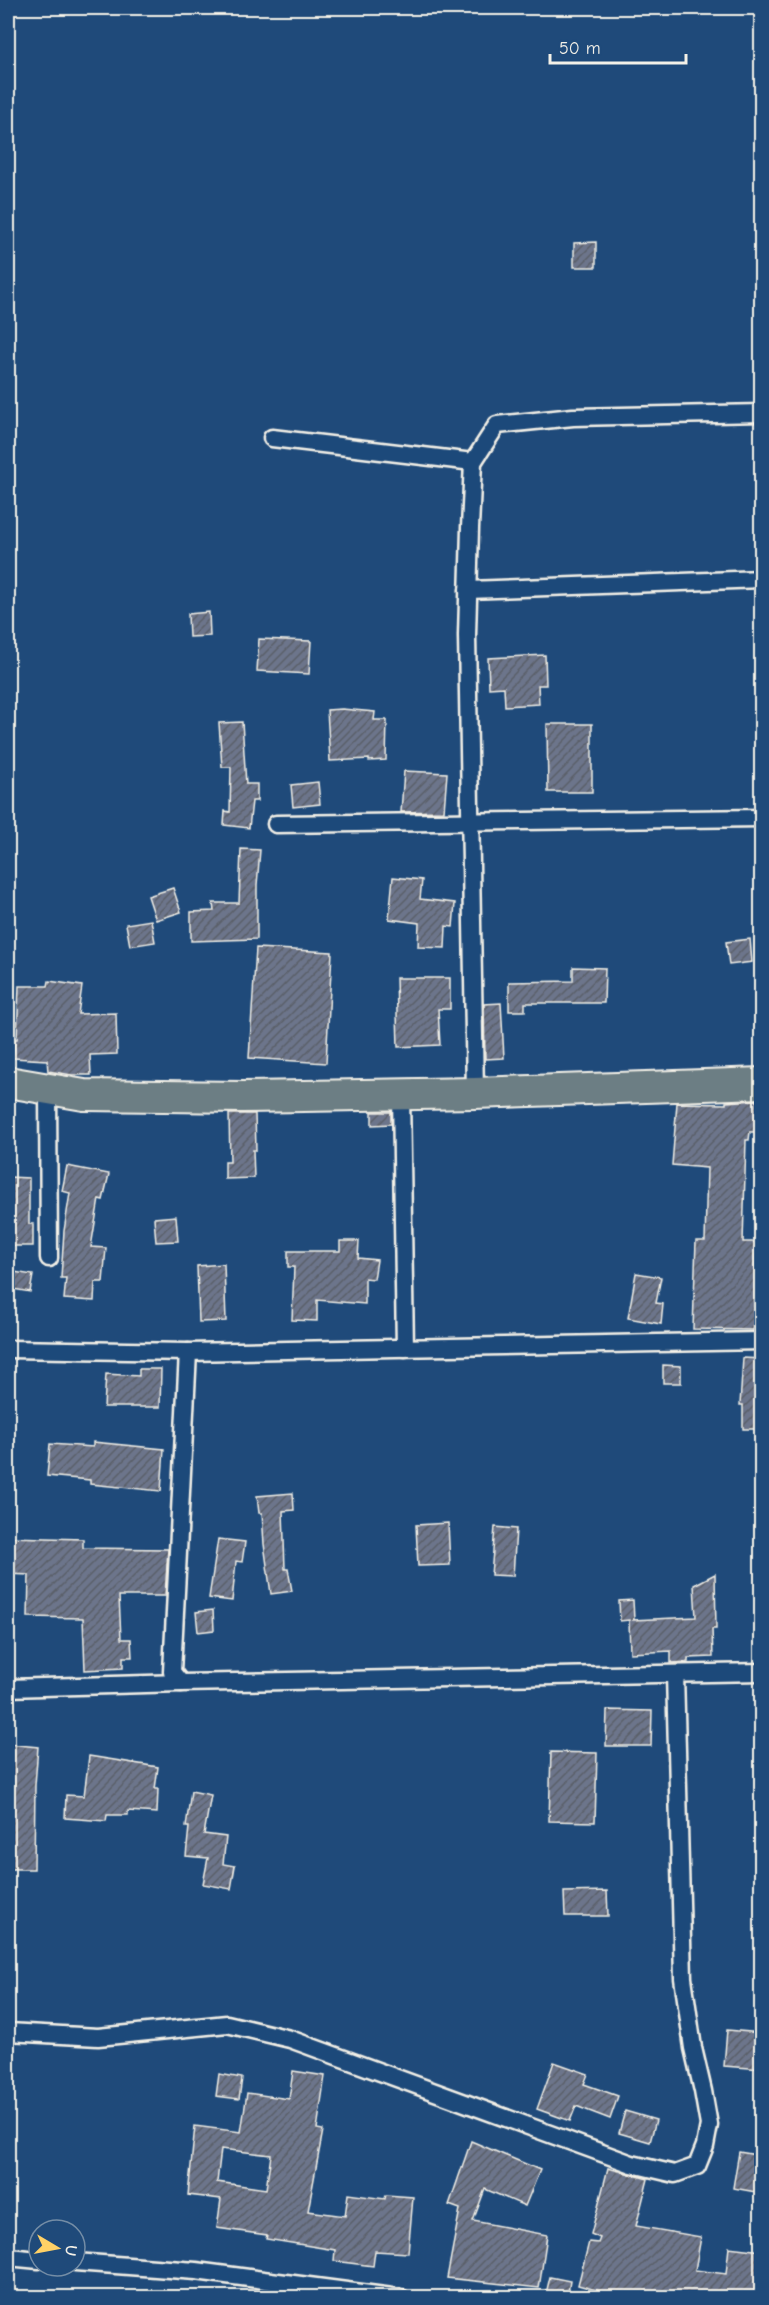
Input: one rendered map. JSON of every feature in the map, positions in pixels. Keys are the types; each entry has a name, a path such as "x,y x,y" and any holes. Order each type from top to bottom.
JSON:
{"highway":[{"path":"8,1082 48,1090 96,1095 242,1097 475,1093 762,1083"}],"street":[{"path":"475,1093 467,635 473,462 497,424 573,417 762,413"},
{"path":"272,438 473,462"},
{"path":"468,590 762,579"},
{"path":"276,824 762,818"},
{"path":"48,1090 49,1258"},
{"path":"401,1094 405,1348"},
{"path":"8,1350 188,1352 762,1341"},
{"path":"181,1683 172,1672 188,1352"},
{"path":"8,1688 762,1672"},
{"path":"8,2032 98,2037 227,2024 290,2039 632,2164 675,2174 696,2166 705,2146 709,2125 704,2091 693,2048 683,1978 675,1674"},
{"path":"8,2257 27,2259"},
{"path":"87,2263 196,2271 400,2298"}],"building":[{"path":"596,242 596,267 574,267 574,243"},
{"path":"209,612 210,636 189,637 188,614"},
{"path":"259,639 311,641 309,674 257,671"},
{"path":"545,655 546,685 538,685 539,704 505,706 504,687 489,688 488,658"},
{"path":"327,710 375,712 374,720 387,720 386,760 330,761"},
{"path":"242,722 246,784 257,784 257,801 252,801 249,828 224,825 225,811 230,812 231,767 222,767 219,723"},
{"path":"547,724 592,724 592,792 548,792"},
{"path":"404,771 447,773 444,811 401,812"},
{"path":"318,782 320,804 293,807 291,785"},
{"path":"241,849 260,850 257,885 257,939 191,941 191,912 214,911 213,903 239,903"},
{"path":"393,877 422,880 420,899 455,903 453,927 446,926 445,948 418,947 419,923 389,919"},
{"path":"173,888 181,912 156,920 148,896"},
{"path":"151,920 155,942 130,946 126,924"},
{"path":"750,939 752,962 729,965 726,942"},
{"path":"256,948 332,952 326,1063 249,1058"},
{"path":"573,967 605,968 604,1003 525,1003 525,1011 509,1011 509,982 573,981"},
{"path":"396,978 450,978 450,1009 438,1009 440,1045 398,1047"},
{"path":"49,981 82,986 78,1014 116,1013 117,1054 90,1055 91,1075 48,1071 47,1060 13,1058 15,1039 17,1039 19,986 48,986"},
{"path":"501,1003 504,1058 485,1059 484,1004"},
{"path":"757,1100 756,1132 750,1132 749,1140 746,1140 743,1242 756,1242 754,1330 693,1329 696,1241 705,1241 707,1168 672,1165 677,1103 726,1104 726,1102"},
{"path":"372,1112 391,1112 391,1124 372,1125"},
{"path":"229,1114 255,1114 254,1178 225,1179 225,1162 230,1162"},
{"path":"67,1166 109,1174 103,1200 99,1199 91,1247 106,1248 103,1282 95,1282 94,1301 64,1299 66,1278 61,1278 64,1231 70,1193 62,1191"},
{"path":"8,1177 29,1178 29,1224 33,1224 33,1246 8,1246"},
{"path":"176,1216 178,1241 156,1242 154,1218"},
{"path":"340,1241 359,1241 358,1258 377,1260 374,1279 365,1278 365,1304 317,1300 317,1321 292,1320 294,1267 288,1267 288,1251 340,1251"},
{"path":"224,1264 226,1321 199,1322 197,1266"},
{"path":"8,1271 33,1275 30,1292 8,1288"},
{"path":"636,1273 661,1277 656,1303 663,1304 661,1324 628,1318"},
{"path":"743,1358 762,1359 762,1429 743,1429 743,1405 740,1405"},
{"path":"663,1365 681,1366 681,1383 663,1383"},
{"path":"139,1369 161,1369 160,1407 104,1407 106,1374 139,1376"},
{"path":"93,1442 164,1449 161,1491 90,1484 90,1480 47,1476 50,1444 93,1447"},
{"path":"293,1493 294,1510 283,1511 285,1569 288,1569 292,1591 271,1594 262,1513 259,1513 257,1496"},
{"path":"448,1523 450,1565 418,1566 416,1525"},
{"path":"495,1527 516,1529 513,1576 491,1575"},
{"path":"8,1537 83,1539 83,1548 168,1549 165,1596 119,1596 121,1639 131,1639 132,1657 123,1657 123,1668 85,1670 83,1618 28,1617 29,1575 8,1574"},
{"path":"218,1539 245,1542 242,1562 236,1561 232,1601 209,1598"},
{"path":"715,1574 716,1629 712,1629 713,1657 688,1658 688,1662 671,1663 671,1651 630,1653 629,1620 620,1621 619,1601 633,1600 634,1620 696,1617 694,1585"},
{"path":"213,1610 214,1630 198,1632 196,1612"},
{"path":"607,1710 652,1711 651,1746 606,1746"},
{"path":"8,1744 38,1747 34,1869 8,1869 8,1835 11,1835"},
{"path":"551,1752 597,1753 595,1822 549,1821"},
{"path":"89,1756 158,1767 155,1789 158,1789 157,1813 128,1811 128,1815 107,1815 106,1821 65,1818 66,1795 84,1796"},
{"path":"191,1791 211,1795 204,1834 226,1837 223,1864 235,1866 231,1889 203,1884 208,1858 186,1856 189,1827 186,1827"},
{"path":"607,1891 608,1916 565,1916 564,1892"},
{"path":"727,2030 762,2033 762,2069 724,2066"},
{"path":"554,2062 588,2074 584,2084 618,2096 610,2119 576,2106 570,2121 537,2109"},
{"path":"293,2071 325,2076 317,2129 323,2130 308,2211 345,2216 348,2194 385,2199 386,2195 413,2197 408,2253 375,2251 373,2266 334,2261 335,2250 266,2239 267,2235 217,2228 221,2199 188,2195 195,2126 241,2132 247,2093 289,2099","holes":["221,2149 271,2155 266,2189 217,2182"]},
{"path":"219,2074 242,2078 239,2099 216,2096"},
{"path":"625,2111 656,2120 650,2142 619,2133"},
{"path":"471,2141 540,2170 525,2206 485,2189 473,2221 547,2235 539,2288 447,2278 460,2209 449,2205"},
{"path":"739,2152 762,2156 762,2193 733,2188"},
{"path":"608,2168 648,2179 636,2226 701,2237 695,2270 726,2274 729,2247 762,2251 762,2288 755,2287 754,2298 624,2298 578,2285 589,2242 598,2243 600,2238 591,2234"},
{"path":"550,2277 570,2281 567,2298 546,2294"}]}
